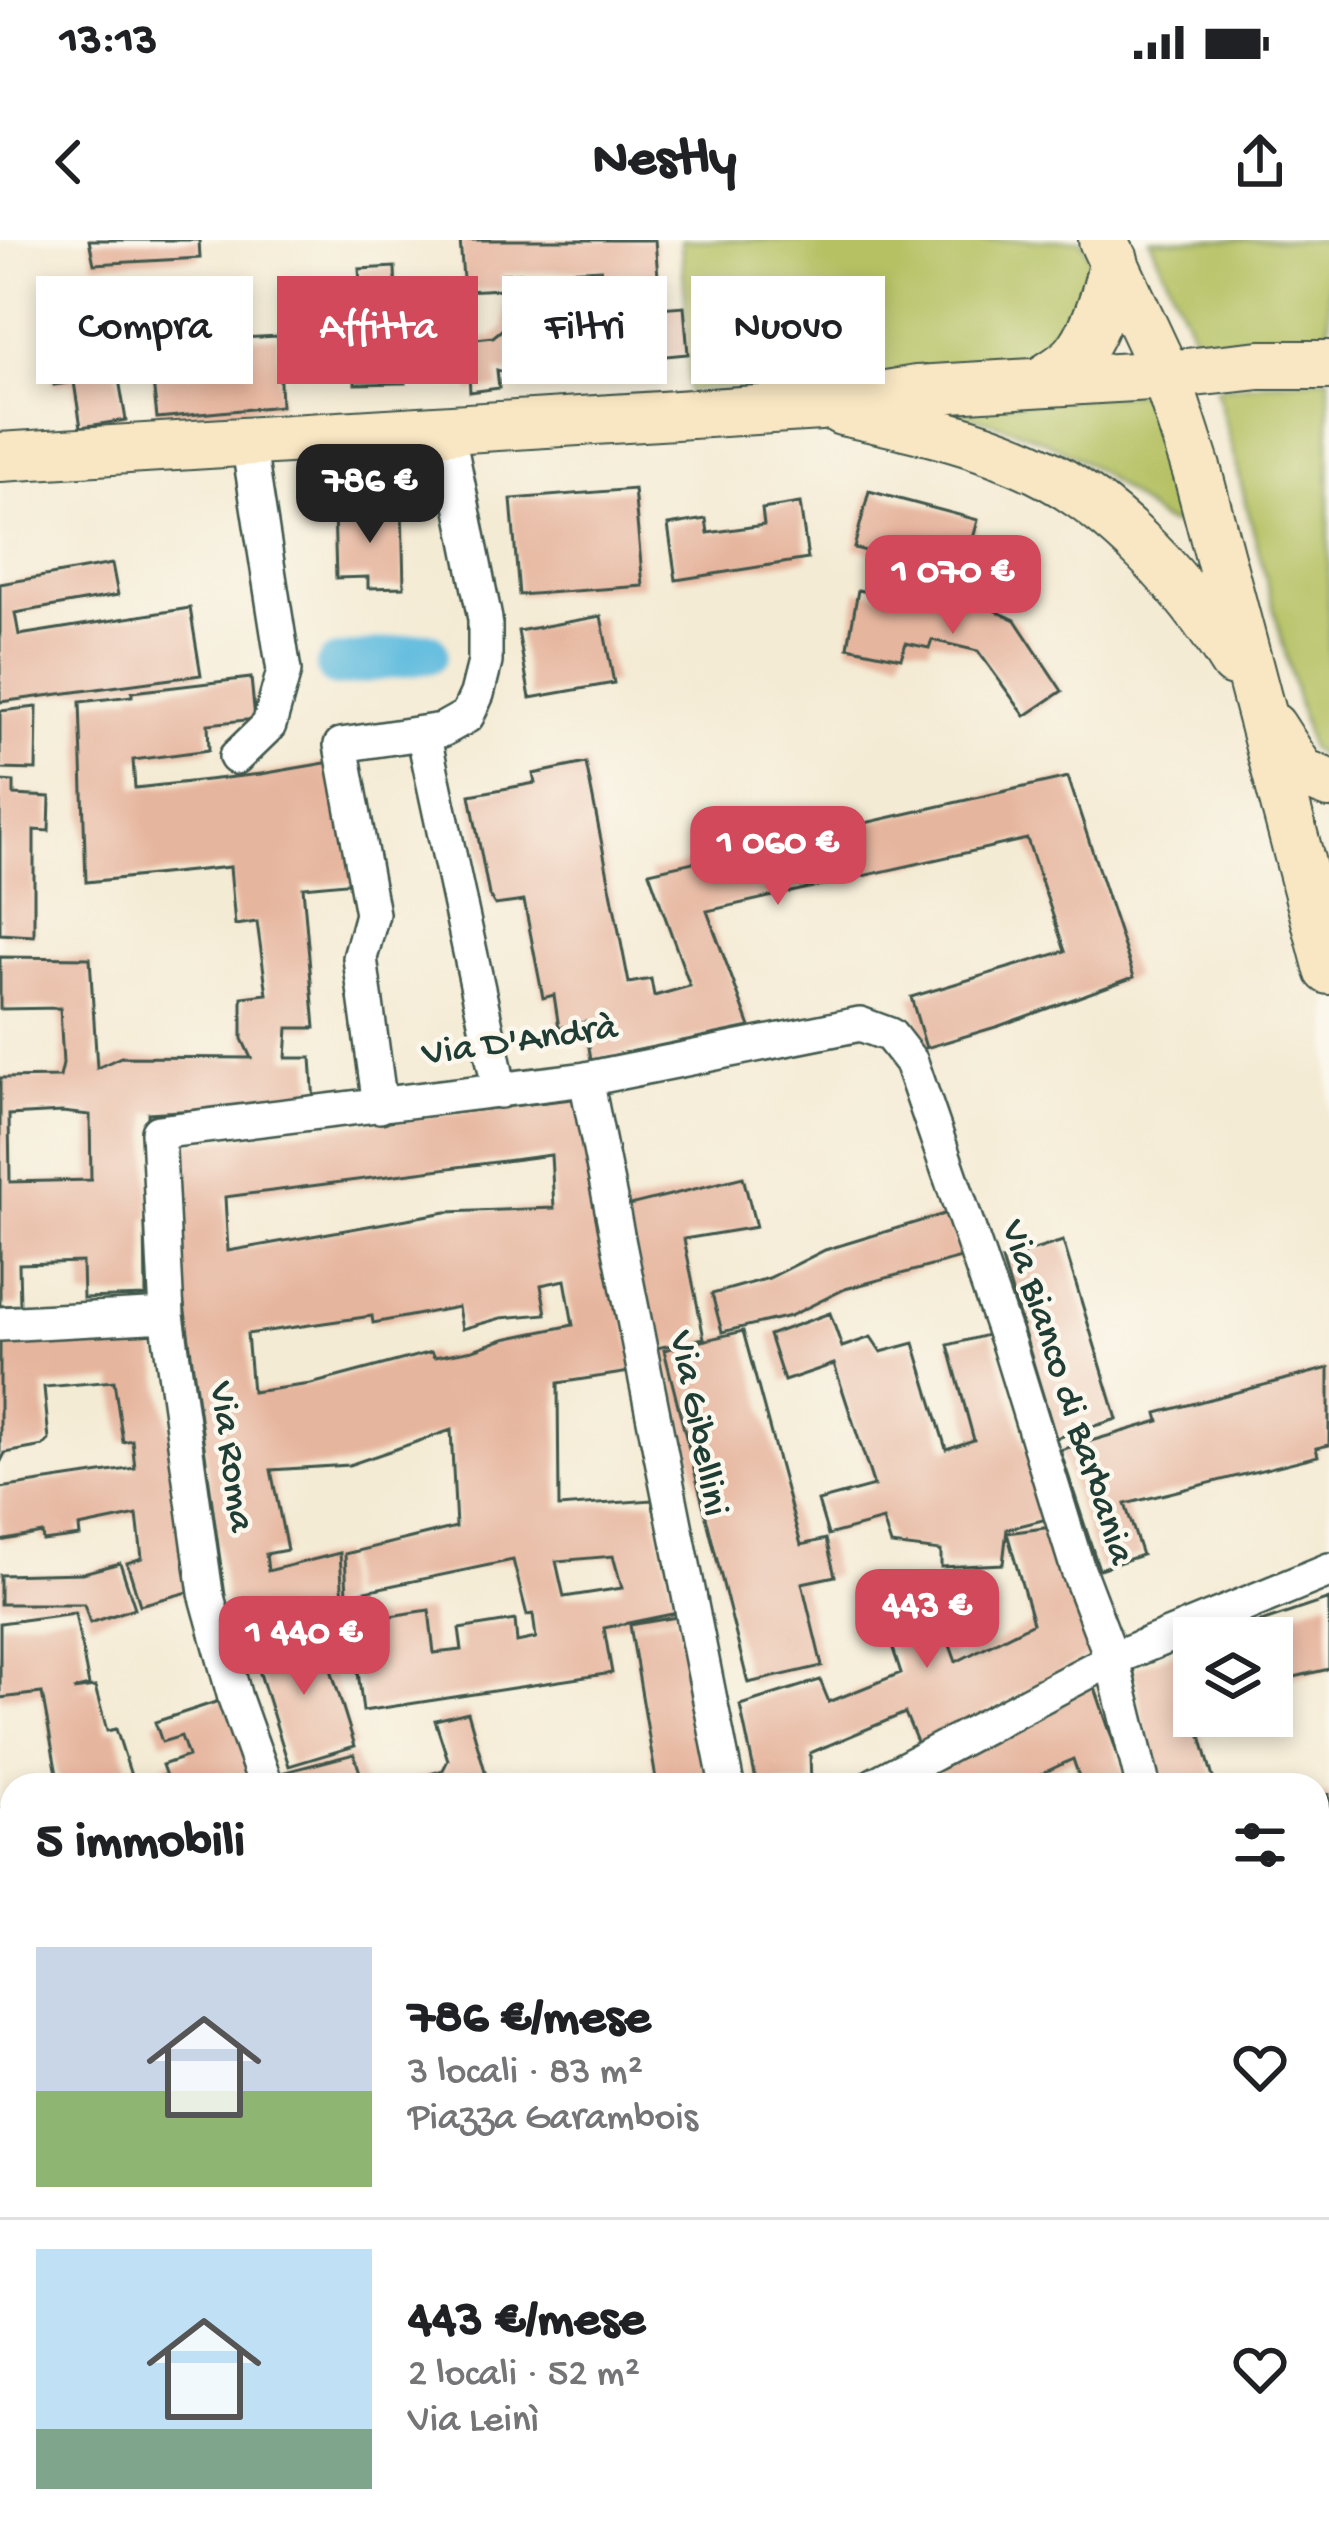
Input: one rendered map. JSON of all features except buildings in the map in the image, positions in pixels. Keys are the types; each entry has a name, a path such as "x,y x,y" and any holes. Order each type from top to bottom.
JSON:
{"main road":[{"path":"1109,250 1166,375 1197,471 1329,970"},
{"path":"1041,382 1081,350 1105,299 1109,250"},
{"path":"0,457 820,406 917,390 1166,375 1260,364 1329,365"},
{"path":"820,406 975,445 1039,470 1101,509 1171,576 1219,638 1301,772 1329,784"}],"street":[{"path":"380,1106 360,958 371,914 340,745 442,730 467,716 477,694 485,662 485,619 447,430"},
{"path":"236,758 269,725 284,671 248,442"},
{"path":"423,733 500,1090"},
{"name":"Via D'Andrà","path":"158,1132 586,1079 860,1024 890,1035"},
{"name":"Via Bianco di Barbania","path":"890,1035 911,1062 1009,1346 1078,1570 1112,1659 1140,1773"},
{"name":"Via Gibellini","path":"586,1079 725,1773"},
{"name":"Via Roma","path":"158,1132 167,1315 206,1593 262,1773"},
{"path":"0,1324 167,1315"},
{"path":"897,1773 1112,1659 1329,1570"}],"green space":[{"path":"681,240 1082,240 1096,269 1052,358 885,377 885,276 691,276 691,384 786,384 688,391"},
{"path":"1150,240 1329,240 1329,347 1201,352"},
{"path":"1329,377 1329,763 1310,748 1216,388"},
{"path":"1143,392 1181,517 1171,524 1063,450 938,408"}],"waterway":[{"path":"337,666 427,653"}]}
